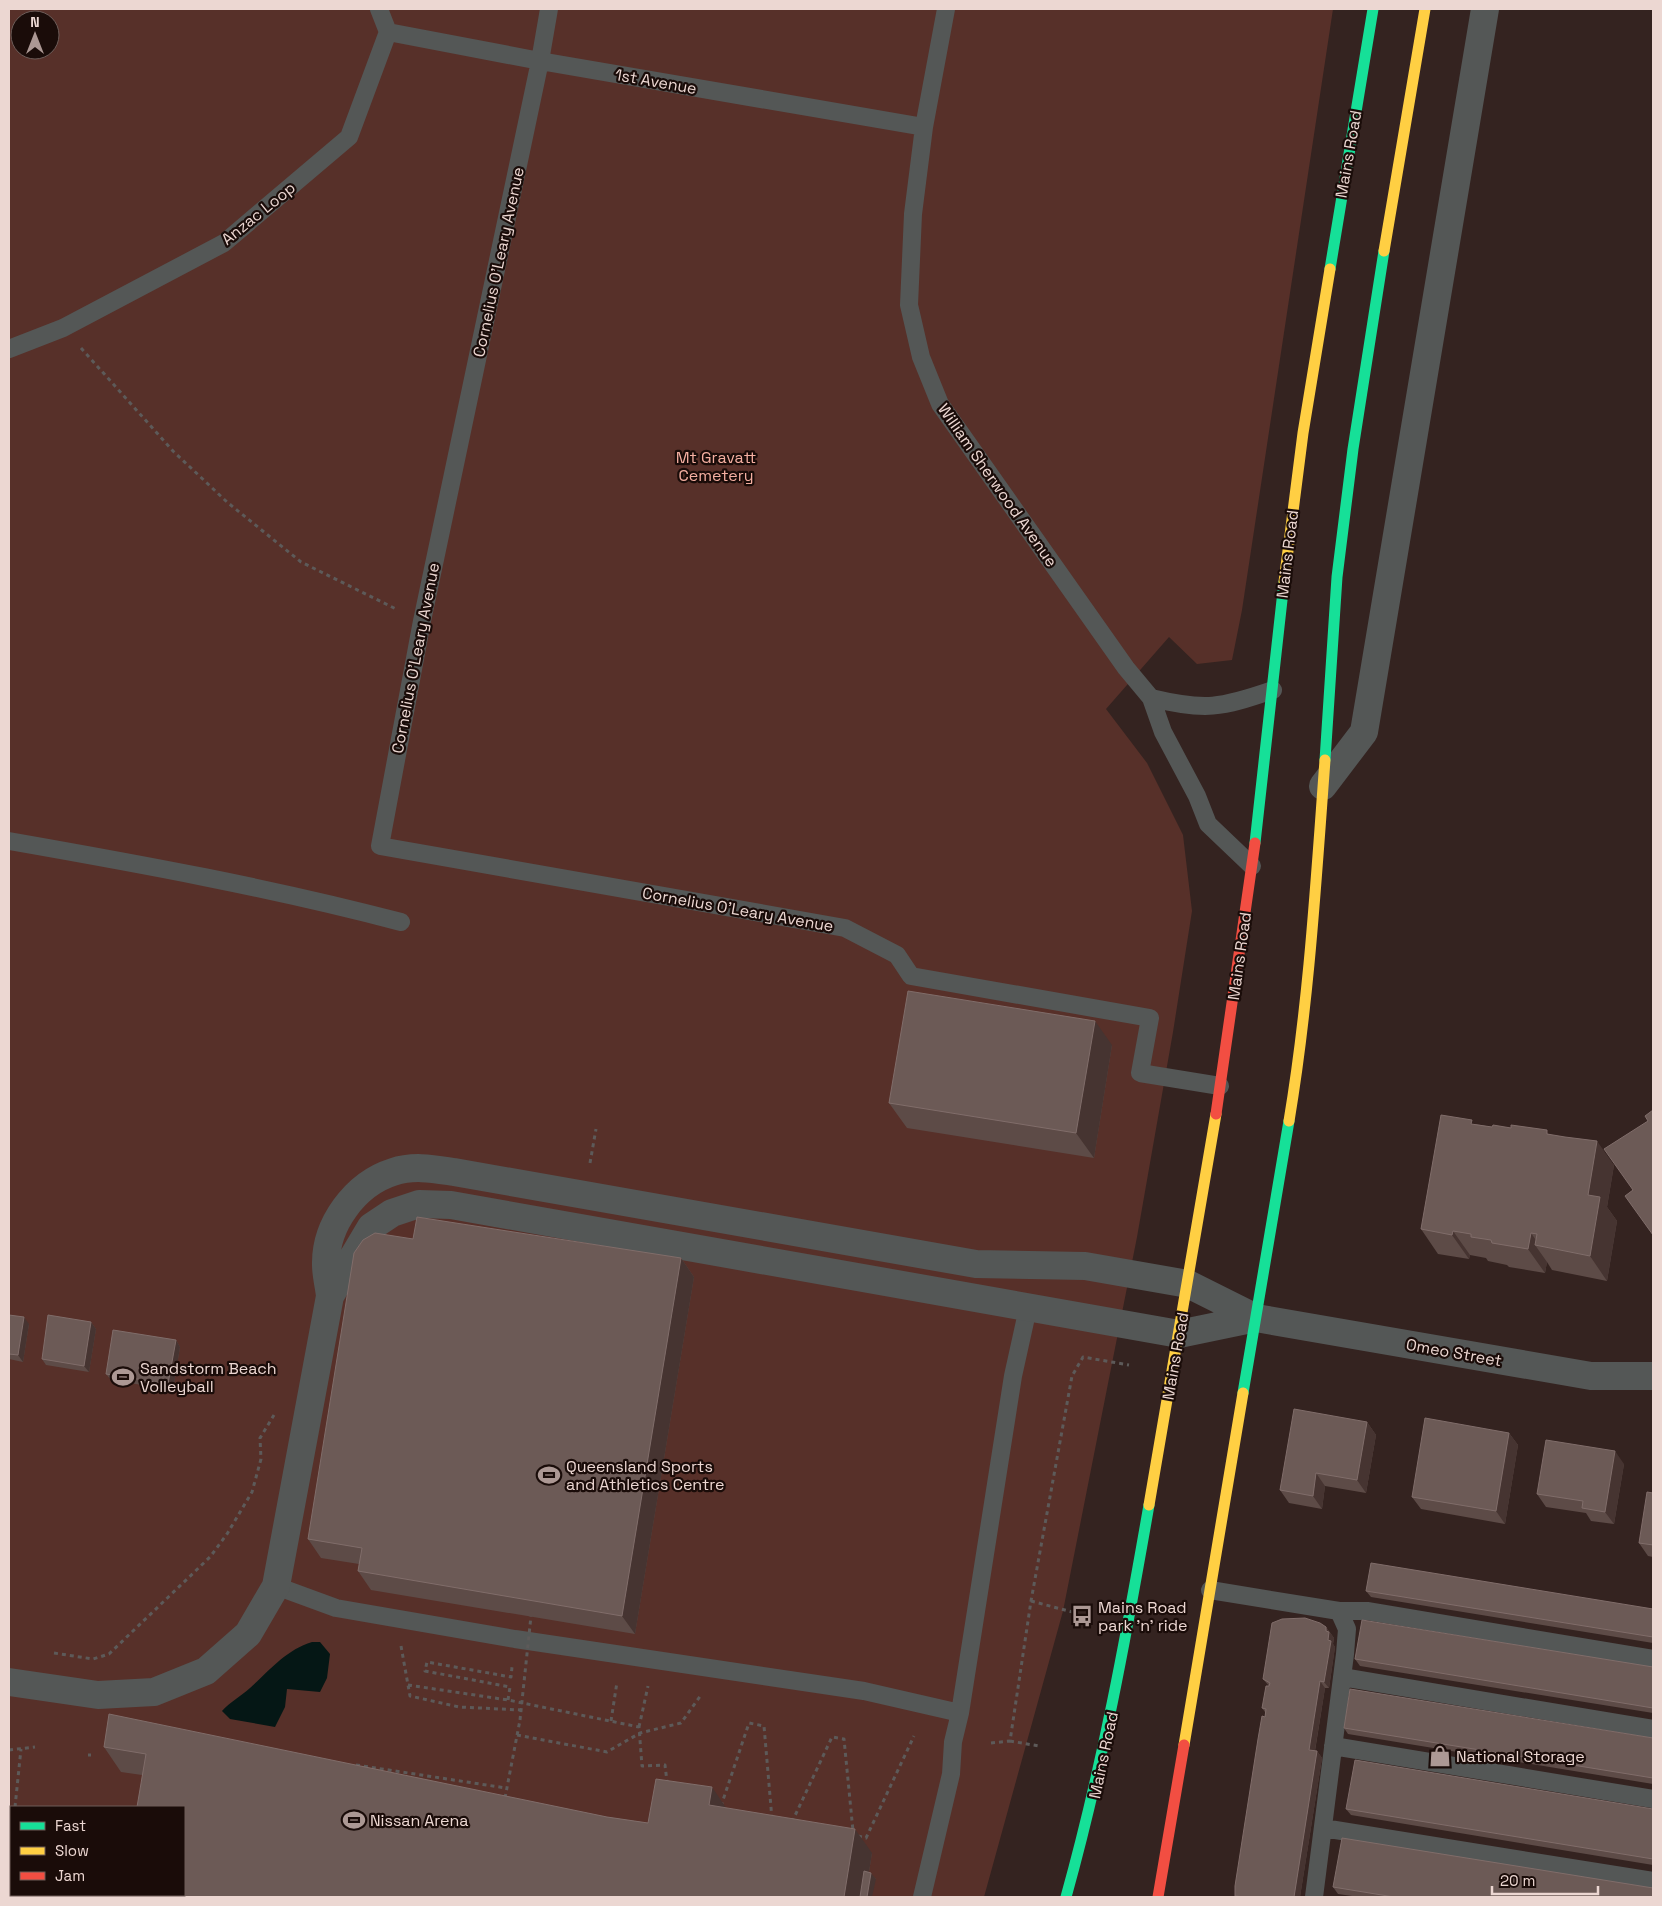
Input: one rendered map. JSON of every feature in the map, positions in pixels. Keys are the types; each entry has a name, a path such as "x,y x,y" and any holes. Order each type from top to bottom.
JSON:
{"main road":[{"name":"Mains Road","path":"1066,1897 1090,1811 1108,1733 1188,1284 1220,1086 1252,866 1303,433 1373,9"},
{"path":"1158,1897 1299,1059 1310,958 1337,577 1352,448 1425,9"}],"street":[{"path":"1323,786 1364,732 1485,9"},
{"path":"9,1682 98,1695 154,1692 206,1671 248,1634 276,1586 330,1296 326,1265 330,1235 344,1208 366,1186 393,1172 424,1167 976,1264 1085,1266 1188,1284 1256,1318"},
{"path":"330,1296 371,1226 392,1213 419,1204 450,1205 620,1242 1179,1334 1256,1318"},
{"name":"Omeo Street","path":"1256,1318 1591,1376 1653,1376"}],"lane":[{"path":"379,9 388,32"},
{"name":"Cornelius O'Leary Avenue","path":"549,9 540,61 422,621 380,846 845,928 896,955 911,976 1150,1018 1140,1073 1220,1086"},
{"name":"William Sherwood Avenue","path":"946,9 924,127 913,214 909,305 921,357 940,404 1126,668 1151,698"},
{"name":"1st Avenue","path":"388,32 540,61 924,127"},
{"name":"Anzac Loop","path":"9,349 63,328 224,243 349,137 388,32"},
{"path":"1151,698 1196,707 1214,707 1273,690"},
{"path":"1151,698 1163,732 1196,796 1208,824 1252,866"},
{"path":"9,841 121,860 331,904 401,922"},
{"path":"620,1242 626,1203"},
{"path":"922,1897 951,1774 953,1742 960,1713 1013,1376 1028,1308"},
{"path":"276,1586 336,1608 515,1639 864,1691 960,1713"},
{"path":"1210,1590 1339,1611 1367,1611 1653,1659"},
{"path":"1314,1897 1347,1628 1339,1611"},
{"path":"1342,1678 1653,1729"},
{"path":"1333,1746 1653,1800"},
{"path":"1323,1828 1653,1881"}],"path":[{"path":"63,328 173,452 242,514 301,562 422,621"},
{"path":"1010,1741 1030,1602 1072,1376 1082,1357 1129,1365"},
{"path":"47,1652 93,1659 109,1654 210,1557 227,1534 252,1492 262,1459 260,1438 279,1408"},
{"path":"1030,1602 1076,1613"},
{"path":"503,1806 520,1720 532,1616"},
{"path":"508,1700 510,1687 425,1671 427,1662 511,1677 515,1639"},
{"path":"401,1645 410,1696 459,1707 521,1710"},
{"path":"611,1721 618,1681"},
{"path":"408,1684 508,1700 639,1727"},
{"path":"648,1686 639,1727 642,1766 665,1765 668,1792"},
{"path":"517,1735 607,1752 640,1733 681,1724 701,1695"},
{"path":"712,1806 720,1807 749,1723 764,1726 773,1823"},
{"path":"790,1826 832,1737 844,1739 854,1835 866,1838 914,1736"},
{"path":"991,1743 1010,1741 1039,1746"},
{"path":"9,1750 35,1747"},
{"path":"15,1806 21,1749"},
{"path":"352,1764 506,1788"}],"green space":[{"name":"Mt Gravatt Cemetery","path":"9,9 1333,9 1242,610 1232,660 1197,664 1169,637 1106,709 1147,763 1183,835 1192,911 1137,1237 1063,1611 984,1897 9,1897"}],"shaded area":[{"path":"312,1642 320,1642 330,1654 327,1678 320,1692 287,1689 285,1707 275,1727 230,1719 222,1711 286,1655"}],"building":[{"path":"908,991 1095,1021 1076,1133 889,1103"},
{"path":"1653,1110 1653,1235 1625,1196 1633,1190 1604,1149 1648,1121 1645,1116"},
{"path":"1441,1115 1472,1120 1471,1124 1511,1128 1511,1125 1547,1130 1547,1134 1597,1141 1588,1195 1600,1197 1590,1256 1535,1245 1537,1234 1531,1233 1528,1249 1492,1243 1491,1240 1471,1237 1471,1234 1453,1231 1452,1235 1421,1229"},
{"path":"417,1217 681,1258 622,1616 358,1571 362,1548 308,1539 354,1253 363,1240 375,1233 413,1239"},
{"path":"9,1315 24,1317 18,1355 9,1354"},
{"path":"48,1315 91,1322 84,1366 42,1359"},
{"path":"113,1330 176,1340 168,1384 106,1374"},
{"path":"1294,1409 1367,1422 1357,1480 1316,1473 1313,1496 1280,1490"},
{"path":"1425,1418 1509,1433 1496,1511 1412,1497"},
{"path":"1546,1440 1615,1451 1605,1512 1582,1508 1583,1501 1537,1494"},
{"path":"1647,1492 1653,1493 1653,1545 1639,1543"},
{"path":"1371,1563 1653,1609 1653,1637 1366,1591"},
{"path":"1305,1618 1326,1627 1326,1631 1329,1632 1328,1640 1331,1641 1324,1682 1320,1681 1309,1750 1317,1751 1294,1897 1235,1896 1258,1739 1262,1716 1265,1717 1266,1709 1262,1708 1266,1686 1269,1686 1270,1683 1263,1679 1272,1623 1282,1619"},
{"path":"1362,1620 1653,1667 1653,1708 1355,1659"},
{"path":"1350,1689 1653,1738 1653,1778 1344,1728"},
{"name":"Nissan Arena","path":"109,1714 607,1817 648,1823 656,1779 712,1787 709,1805 855,1829 844,1897 125,1897 185,1896 185,1806 137,1806 146,1754 104,1747"},
{"path":"1355,1760 1653,1809 1653,1859 1346,1809"},
{"path":"1342,1838 1653,1888 1653,1897 1394,1897 1333,1887"},
{"path":"864,1871 871,1873 867,1897 860,1897"}],"traffic: fast":[{"path":"1330,269 1373,9"},
{"path":"1325,760 1337,577 1353,449 1384,251"},
{"path":"1255,843 1284,582"},
{"path":"1243,1393 1289,1121"},
{"path":"1066,1897 1102,1751 1149,1505"}],"traffic: slow":[{"path":"1384,251 1425,9"},
{"path":"1284,582 1303,433 1330,269"},
{"path":"1289,1121 1307,986 1325,760"},
{"path":"1149,1505 1216,1114"},
{"path":"1184,1745 1243,1393"}],"traffic: jam":[{"path":"1216,1114 1255,843"},
{"path":"1158,1897 1184,1745"}],"place":[{"name":"Sandstorm Beach Volleyball","path":"123,1377"},
{"name":"Queensland Sports and Athletics Centre","path":"549,1475"},
{"name":"Mains Road park 'n' ride","path":"1082,1616"},
{"name":"National Storage","path":"1440,1756"},
{"name":"Nissan Arena","path":"354,1820"}]}
